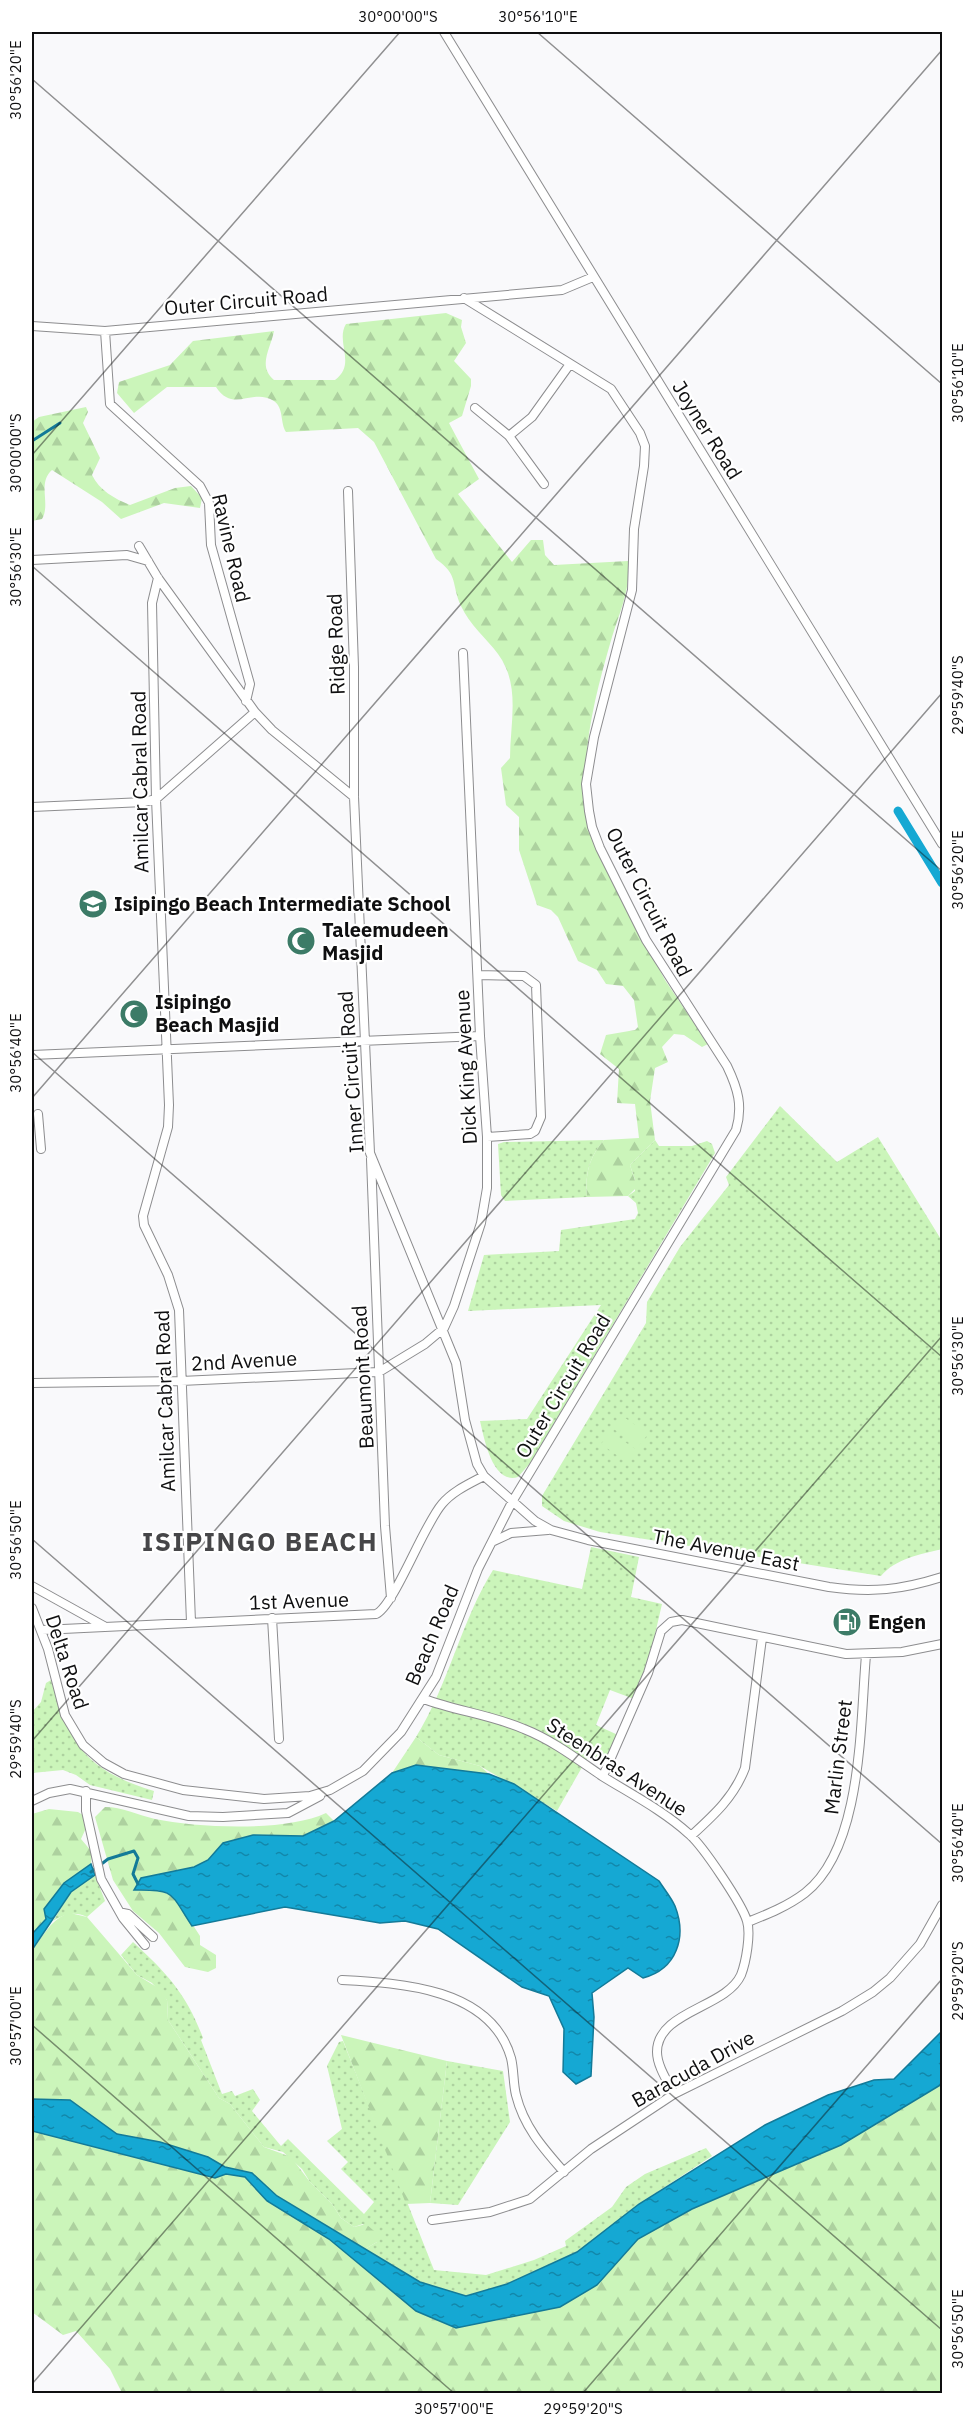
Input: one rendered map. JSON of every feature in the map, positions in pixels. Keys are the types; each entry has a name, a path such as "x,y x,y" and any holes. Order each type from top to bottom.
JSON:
{"street":[{"name":"Joyner Road","path":"444,32 942,844"},
{"name":"Outer Circuit Road","path":"32,326 105,330 562,290 593,277"},
{"name":"Outer Circuit Road","path":"464,298 611,389 630,414 645,446 634,529 632,590 608,674 588,766 586,784 591,827 658,963 727,1066 738,1094 740,1116 723,1154 655,1262 512,1502"},
{"name":"Ravine Road","path":"105,330 110,404 200,486 207,496 211,545 250,684 246,701"},
{"path":"508,436 532,417 570,364"},
{"path":"475,408 508,436 544,484"},
{"name":"Ridge Road","path":"348,490 354,667 354,797"},
{"path":"139,546 158,578 255,712 272,730 354,797"},
{"path":"32,560 127,555 148,561"},
{"name":"Amilcar Cabral Road","path":"158,578 152,603 156,799 168,1127 143,1216 144,1225 177,1297 191,1622"},
{"name":"Dick King Avenue","path":"444,1328 454,1306 486,1205 487,1137 480,1036 463,652"},
{"path":"32,807 144,802 156,799 255,712"},
{"name":"Inner Circuit Road","path":"354,797 370,1153 444,1328 457,1366 472,1449 484,1476 512,1502"},
{"path":"478,975 524,976 536,985 541,1117 538,1125 530,1134 487,1137"},
{"path":"32,1055 364,1039 480,1036"},
{"path":"38,1114 36,1136 41,1149"},
{"name":"Beaumont Road","path":"370,1153 391,1598"},
{"name":"2nd Avenue","path":"32,1383 181,1381 379,1372 424,1344 444,1328"},
{"name":"1st Avenue","path":"42,1630 372,1615 381,1612 391,1598 421,1535 442,1504 452,1493 484,1476"},
{"name":"The Avenue East","path":"512,1502 535,1521 552,1530 588,1540 834,1588 864,1592 897,1590 942,1577"},
{"name":"Beach Road","path":"124,1774 183,1790 256,1798 310,1796 330,1790 363,1771 401,1732 424,1699 436,1677 469,1591 512,1502"},
{"path":"492,1543 511,1533 552,1530"},
{"path":"32,1586 105,1626"},
{"name":"Delta Road","path":"32,1608 42,1630 72,1728 92,1754 124,1774"},
{"path":"272,1618 279,1739"},
{"path":"603,1776 648,1673 661,1631 677,1620 846,1654 866,1655 942,1644"},
{"path":"692,1836 726,1803 738,1787 745,1768 762,1638"},
{"name":"Marlin Street","path":"748,1922 779,1909 806,1892 824,1874 840,1845 850,1811 866,1655"},
{"name":"Steenbras Avenue","path":"424,1699 523,1728 603,1776 692,1836 748,1922"},
{"path":"32,1801 64,1789 86,1791 189,1816 223,1817 288,1813 330,1790"},
{"path":"86,1791 86,1810 101,1879 113,1902 153,1937"},
{"name":"Baracuda Drive","path":"432,2220 519,2204 537,2195 591,2149 674,2094 842,2011 873,1992 890,1978 920,1944 942,1905"},
{"path":"123,1913 123,1918 145,1945"},
{"path":"674,2094 657,2052 660,2040 668,2028 683,2016 734,1986 743,1968 748,1922"},
{"path":"342,1980 402,1984 429,1989 456,2000 490,2024 502,2040 511,2059 516,2094 525,2122 542,2147 564,2172"}],"green space":[{"path":"446,313 462,320 461,327 466,343 454,361 471,379 462,416 449,423 479,479 458,494 512,562 531,540 543,540 545,555 554,565 628,561 628,581 624,599 604,665 591,722 587,750 587,805 602,862 665,980 708,1044 702,1047 684,1035 674,1034 662,1047 668,1062 655,1068 650,1101 655,1140 630,1165 637,1187 628,1196 587,1197 587,1180 589,1166 604,1140 639,1138 635,1104 617,1103 619,1069 600,1054 606,1035 635,1030 638,1027 634,1000 623,986 606,984 597,970 578,961 558,917 551,910 537,905 519,850 519,817 506,805 501,768 510,758 513,704 510,678 498,654 464,613 451,575 436,559 374,442 358,428 286,432 281,412 274,401 266,397 230,399 216,387 167,387 134,413 117,393 119,382 170,365 193,341 274,331 266,357 266,369 274,380 335,380 344,367 343,331 346,324"},
{"path":"86,407 88,412 83,423 100,458 92,475 103,490 130,505 175,488 191,486 202,498 200,508 164,503 121,519 102,502 52,470 45,481 45,507 42,519 32,521 32,422 39,417"},
{"path":"780,1106 837,1162 878,1137 942,1241 942,1549 901,1561 881,1576 600,1532 564,1521 542,1506 542,1496 646,1323 647,1302 680,1247 729,1185 726,1177"},
{"path":"604,1140 589,1166 587,1197 505,1201 501,1195 498,1144"},
{"path":"655,1140 659,1146 692,1146 707,1141 712,1144 715,1153 531,1462 518,1477 509,1478 502,1474 491,1458 480,1421 527,1419 601,1305 468,1311 484,1255 559,1251 561,1230 635,1219 638,1213 636,1203 628,1196 635,1191 635,1180 630,1165"},
{"path":"621,1415 648,1434 639,1446 612,1428"},
{"path":"610,1432 637,1450 628,1463 601,1444"},
{"path":"591,1547 639,1557 631,1597 662,1604 650,1656 634,1699 610,1690 596,1725 618,1735 607,1758 600,1760 589,1755 557,1811 480,1766 439,1755 416,1737 437,1696 472,1610 493,1570 582,1589"},
{"path":"51,1680 66,1722 74,1739 84,1752 112,1774 154,1791 152,1800 90,1785 76,1775 63,1770 32,1773 32,1712 41,1702 46,1683"},
{"path":"416,1737 439,1755 480,1766 489,1774 460,1771 392,1773"},
{"path":"105,1807 118,1808 155,1819 195,1825 266,1826 309,1819 326,1813 334,1821 303,1836 253,1835 223,1843 208,1860 194,1867 141,1879 134,1890 157,1890 174,1896 200,1936 200,1945 216,1955 216,1968 208,1972 185,1967 159,1933 133,1911 113,1880 95,1817"},
{"path":"49,1809 78,1812 83,1815 86,1828 81,1839 92,1852 91,1864 44,1909 46,1919 32,1934 32,1814"},
{"path":"95,1875 105,1901 87,1917 70,1914 53,1921 71,1892"},
{"path":"70,1913 87,1917 137,1975 160,1989 167,2000 168,2020 219,2098 230,2104 264,2147 291,2157 310,2182 332,2204 341,2218 354,2227 366,2224 380,2236 377,2242 365,2249 277,2196 252,2173 225,2167 208,2157 160,2142 117,2134 70,2100 32,2099 32,1950 53,1923 63,1915"},
{"path":"133,1942 166,1975 183,1997 197,2023 203,2038 201,2040 222,2094 232,2091 235,2096 253,2089 260,2100 252,2111 281,2146 288,2139 364,2214 374,2202 341,2169 348,2162 327,2141 342,2129 327,2066 339,2042 343,2041 434,2270 486,2275 534,2260 566,2246 565,2241 612,2207 626,2187 645,2174 706,2148 712,2156 639,2204 577,2252 507,2284 466,2296 420,2282 365,2249 377,2242 363,2224 354,2227 341,2218 332,2204 310,2182 302,2169 283,2152 264,2147 230,2104 219,2098 168,2020 167,2000 152,1983 137,1975 121,1955"},
{"path":"341,2035 447,2061 430,2203 406,2204"},
{"path":"447,2061 503,2071 510,2122 458,2205 430,2203"},
{"path":"942,2084 942,2393 122,2393 110,2369 76,2331 63,2335 32,2312 32,2131 215,2178 226,2174 245,2177 267,2201 329,2239 416,2311 597,2285 638,2239 692,2209 841,2145"}],"water":[{"path":"416,1765 489,1774 514,1784 659,1881 675,1906 680,1929 679,1940 671,1959 664,1967 655,1974 643,1978 628,1968 592,1993 594,2017 591,2076 576,2084 563,2072 564,2029 549,1996 522,1987 438,1929 405,1921 380,1923 285,1907 192,1926 170,1895 158,1891 134,1890 141,1878 194,1867 208,1860 223,1843 253,1835 303,1836 334,1821 392,1773"},
{"path":"91,1864 95,1875 71,1892 32,1950 32,1934 46,1919 44,1909 64,1883"},
{"path":"942,2031 942,2084 841,2145 692,2209 638,2239 597,2285 560,2307 456,2328 416,2311 329,2239 267,2201 245,2177 226,2174 215,2178 32,2131 32,2099 70,2100 117,2134 160,2142 208,2157 225,2167 252,2173 277,2196 420,2282 466,2296 507,2284 577,2252 639,2204 765,2125 828,2095 874,2080 894,2079"}],"waterway":[{"path":"32,441 60,423"},
{"path":"898,811 942,883"},
{"path":"91,1872 108,1859 134,1851 138,1858 133,1874 138,1884"}],"place":[{"name":"Isipingo Beach Intermediate School","path":"93,904"},
{"name":"Taleemudeen Masjid","path":"301,941"},
{"name":"Isipingo Beach Masjid","path":"134,1014"},
{"name":"Engen","path":"847,1622"}],"district":[{"name":"ISIPINGO BEACH","path":"260,1542"}]}
